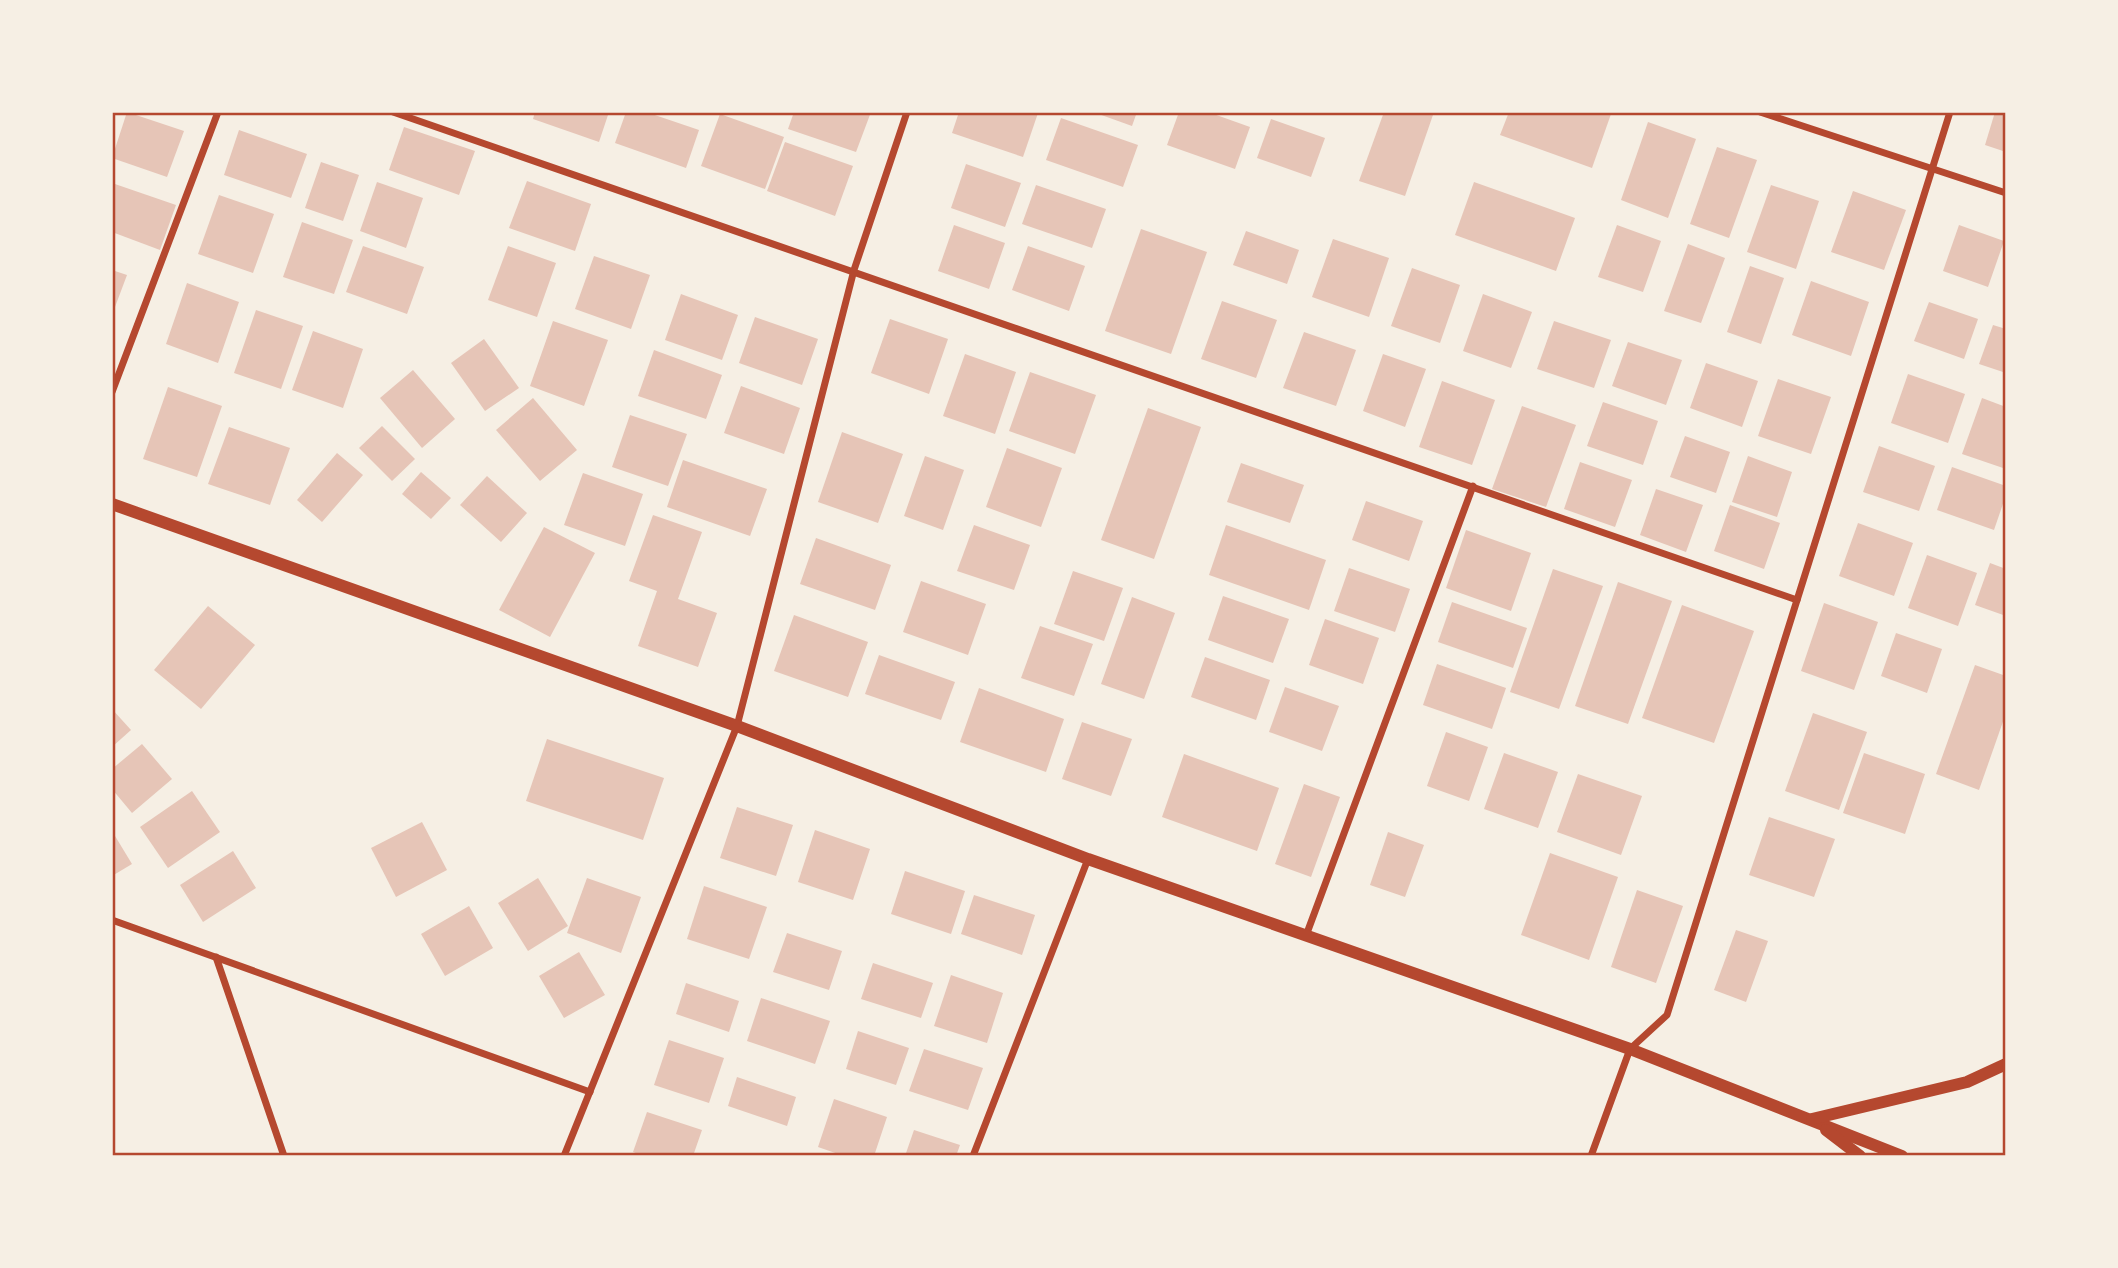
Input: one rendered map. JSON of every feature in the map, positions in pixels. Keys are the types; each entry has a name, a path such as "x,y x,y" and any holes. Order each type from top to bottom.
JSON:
{"street":[{"path":"112,392 218,112"},
{"path":"393,112 854,270 1797,600"},
{"path":"564,1156 737,726 854,270 907,112"},
{"path":"1760,112 2006,193"},
{"path":"1591,1156 1630,1049 1667,1015 1950,112"},
{"path":"1307,933 1473,486"},
{"path":"112,504 737,726 1088,859 1307,933 1630,1049 1902,1156"},
{"path":"973,1156 1088,859"},
{"path":"112,920 590,1092"},
{"path":"216,957 284,1156"},
{"path":"1812,1119 1967,1082 2006,1064"},
{"path":"1812,1119 1860,1156"}],"building":[{"path":"127,112 184,131 167,177 112,158"},
{"path":"535,112 609,112 599,142 533,119"},
{"path":"626,112 646,112 699,130 686,168 615,143"},
{"path":"794,112 871,112 856,152 788,129"},
{"path":"959,112 1038,113 1023,157 952,133"},
{"path":"1093,112 1137,112 1132,126"},
{"path":"1179,112 1208,112 1250,127 1235,169 1167,145"},
{"path":"1384,112 1434,112 1405,196 1359,181"},
{"path":"1509,112 1611,114 1592,168 1500,135"},
{"path":"1995,112 2006,112 2006,152 1985,145"},
{"path":"720,114 784,137 765,189 701,166"},
{"path":"1061,118 1138,145 1123,187 1046,160"},
{"path":"1271,119 1325,138 1311,177 1257,158"},
{"path":"1648,122 1696,139 1668,218 1621,200"},
{"path":"404,127 475,151 459,195 389,170"},
{"path":"239,130 307,154 291,198 224,175"},
{"path":"785,142 853,166 835,216 767,191"},
{"path":"1717,147 1757,160 1729,238 1690,224"},
{"path":"321,162 359,175 343,221 305,208"},
{"path":"966,164 1021,183 1005,227 951,208"},
{"path":"527,181 591,204 575,251 509,228"},
{"path":"377,182 423,198 406,248 360,231"},
{"path":"1474,182 1575,218 1556,271 1455,235"},
{"path":"112,183 176,205 160,250 112,232"},
{"path":"1036,185 1106,209 1092,248 1022,224"},
{"path":"1771,185 1819,201 1796,269 1747,252"},
{"path":"1853,191 1906,210 1884,270 1831,252"},
{"path":"219,195 274,214 253,273 198,254"},
{"path":"302,222 353,240 334,294 283,277"},
{"path":"954,225 1005,243 989,289 938,271"},
{"path":"1617,225 1661,241 1643,292 1598,277"},
{"path":"1959,225 2004,241 1988,287 1943,271"},
{"path":"1141,229 1207,252 1171,354 1105,331"},
{"path":"1246,231 1299,250 1287,284 1233,265"},
{"path":"1333,239 1389,258 1369,317 1312,297"},
{"path":"1688,244 1725,258 1701,323 1664,311"},
{"path":"363,246 424,267 407,314 346,292"},
{"path":"508,246 556,263 537,317 488,300"},
{"path":"1028,246 1085,266 1069,311 1012,290"},
{"path":"594,256 650,275 631,329 575,309"},
{"path":"1750,266 1784,278 1761,344 1727,332"},
{"path":"1412,268 1460,285 1440,343 1391,326"},
{"path":"112,270 127,275 112,315"},
{"path":"1811,281 1869,302 1851,356 1792,335"},
{"path":"187,283 239,302 218,363 166,344"},
{"path":"681,294 738,315 722,360 665,340"},
{"path":"1483,294 1532,312 1511,368 1463,351"},
{"path":"1222,301 1277,320 1256,378 1201,359"},
{"path":"1929,302 1978,319 1964,359 1914,341"},
{"path":"256,310 303,326 281,389 234,373"},
{"path":"755,317 818,339 802,385 739,363"},
{"path":"890,319 948,339 929,394 871,373"},
{"path":"553,321 608,340 584,406 530,386"},
{"path":"1554,321 1611,340 1594,388 1537,369"},
{"path":"1993,325 2006,329 2006,373 1979,364"},
{"path":"313,331 363,349 343,408 292,390"},
{"path":"1304,332 1356,350 1336,406 1283,388"},
{"path":"484,339 519,388 485,411 451,363"},
{"path":"1628,342 1682,360 1666,405 1612,386"},
{"path":"654,350 722,375 706,419 638,396"},
{"path":"965,354 1016,372 995,434 943,416"},
{"path":"1383,354 1426,369 1405,427 1363,411"},
{"path":"1706,363 1758,381 1742,427 1690,408"},
{"path":"413,370 455,419 422,448 380,398"},
{"path":"1030,372 1096,395 1075,454 1009,431"},
{"path":"1908,374 1965,394 1948,443 1891,423"},
{"path":"1778,379 1831,397 1811,454 1758,436"},
{"path":"1442,381 1495,400 1472,465 1419,447"},
{"path":"741,386 800,408 784,454 724,433"},
{"path":"168,387 222,406 197,477 143,459"},
{"path":"533,398 577,450 540,481 496,430"},
{"path":"1982,398 2006,407 2006,469 1962,454"},
{"path":"1603,402 1658,421 1643,465 1587,446"},
{"path":"1522,406 1576,425 1546,507 1492,489"},
{"path":"1148,408 1201,427 1154,559 1101,540"},
{"path":"630,415 687,434 668,486 612,467"},
{"path":"382,426 415,459 392,481 359,448"},
{"path":"229,427 290,448 270,505 208,484"},
{"path":"842,432 903,454 878,523 818,502"},
{"path":"1685,436 1730,452 1716,493 1670,477"},
{"path":"1879,446 1935,466 1919,511 1863,492"},
{"path":"1007,448 1062,468 1041,527 986,507"},
{"path":"337,453 363,475 322,522 297,500"},
{"path":"925,456 964,470 943,530 904,516"},
{"path":"1748,456 1792,472 1777,517 1732,502"},
{"path":"683,460 767,489 750,536 667,507"},
{"path":"1580,462 1632,480 1615,527 1564,509"},
{"path":"1241,463 1304,485 1290,523 1227,502"},
{"path":"1952,467 2006,486 2006,495 1994,530 1937,510"},
{"path":"421,472 451,498 431,519 402,494"},
{"path":"583,473 643,494 625,546 564,525"},
{"path":"487,476 527,513 501,542 460,505"},
{"path":"1656,489 1703,505 1686,552 1640,535"},
{"path":"1366,501 1423,521 1409,561 1352,540"},
{"path":"1730,505 1780,523 1764,569 1714,551"},
{"path":"653,515 702,532 678,599 717,613 698,667 638,646 657,591 629,581"},
{"path":"1858,523 1913,543 1894,596 1839,576"},
{"path":"974,525 1030,545 1014,590 957,571"},
{"path":"1226,525 1326,560 1309,610 1209,575"},
{"path":"544,527 595,553 550,637 499,610"},
{"path":"1466,530 1531,553 1511,611 1446,588"},
{"path":"816,538 891,565 875,610 800,584"},
{"path":"1927,555 1977,573 1958,626 1908,608"},
{"path":"1990,563 2006,569 2006,616 1975,605"},
{"path":"1349,568 1410,589 1395,632 1334,611"},
{"path":"1553,569 1603,586 1559,709 1510,692"},
{"path":"1073,571 1123,588 1104,641 1054,624"},
{"path":"921,581 986,604 968,655 903,632"},
{"path":"1618,582 1672,601 1628,724 1575,706"},
{"path":"1223,596 1289,619 1273,663 1208,640"},
{"path":"1132,597 1175,613 1144,699 1101,684"},
{"path":"1452,602 1527,628 1513,668 1438,642"},
{"path":"1824,603 1878,622 1854,690 1801,671"},
{"path":"1682,605 1754,631 1714,743 1642,718"},
{"path":"208,606 255,645 201,709 154,670"},
{"path":"794,615 868,642 848,697 774,671"},
{"path":"1325,619 1379,638 1363,684 1309,665"},
{"path":"1040,626 1093,644 1074,696 1021,678"},
{"path":"1896,633 1942,649 1927,693 1881,676"},
{"path":"879,655 955,682 941,720 865,694"},
{"path":"1205,657 1270,680 1256,720 1191,697"},
{"path":"1437,664 1506,688 1492,729 1423,705"},
{"path":"1975,665 2006,676 2006,713 1979,790 1936,774"},
{"path":"1285,687 1339,706 1322,751 1269,732"},
{"path":"979,688 1064,719 1046,772 960,742"},
{"path":"112,709 131,730 112,747"},
{"path":"1813,713 1867,732 1839,810 1785,791"},
{"path":"1082,722 1132,739 1111,796 1062,779"},
{"path":"1446,732 1488,747 1469,801 1427,786"},
{"path":"547,739 664,778 643,840 526,801"},
{"path":"142,744 172,779 132,813 112,789 112,769"},
{"path":"1504,753 1558,772 1538,828 1484,809"},
{"path":"1864,753 1925,774 1905,834 1843,813"},
{"path":"1184,754 1279,788 1257,851 1162,817"},
{"path":"1578,774 1642,796 1621,855 1557,832"},
{"path":"1304,784 1340,797 1311,877 1275,864"},
{"path":"192,791 220,832 168,868 140,827"},
{"path":"737,807 793,825 776,876 720,858"},
{"path":"1769,817 1835,839 1814,897 1749,875"},
{"path":"422,822 447,870 396,897 371,848"},
{"path":"815,830 870,849 853,900 798,882"},
{"path":"112,831 132,864 112,876"},
{"path":"1388,832 1424,845 1405,897 1370,885"},
{"path":"233,851 256,888 203,922 180,885"},
{"path":"1550,853 1618,877 1589,960 1521,935"},
{"path":"905,871 965,891 951,934 891,914"},
{"path":"538,878 568,926 528,951 498,903"},
{"path":"587,878 641,897 621,953 567,933"},
{"path":"704,886 767,907 749,959 687,939"},
{"path":"1637,890 1683,906 1656,983 1611,967"},
{"path":"974,895 1035,915 1022,955 961,934"},
{"path":"469,906 493,948 445,976 421,934"},
{"path":"1736,930 1768,941 1746,1002 1714,990"},
{"path":"787,933 842,951 829,990 773,972"},
{"path":"579,952 605,995 564,1018 539,976"},
{"path":"873,963 933,983 921,1018 861,999"},
{"path":"951,975 1003,993 987,1043 934,1026"},
{"path":"686,983 739,1001 729,1032 676,1014"},
{"path":"761,998 830,1021 815,1064 747,1041"},
{"path":"858,1031 909,1048 896,1085 846,1069"},
{"path":"669,1040 724,1058 709,1103 654,1085"},
{"path":"924,1049 983,1068 968,1110 909,1091"},
{"path":"737,1077 796,1097 787,1126 728,1106"},
{"path":"834,1099 887,1117 874,1156 844,1156 818,1147"},
{"path":"647,1112 702,1130 693,1156 644,1156 633,1152"},
{"path":"914,1130 960,1145 956,1156 905,1156"}]}
